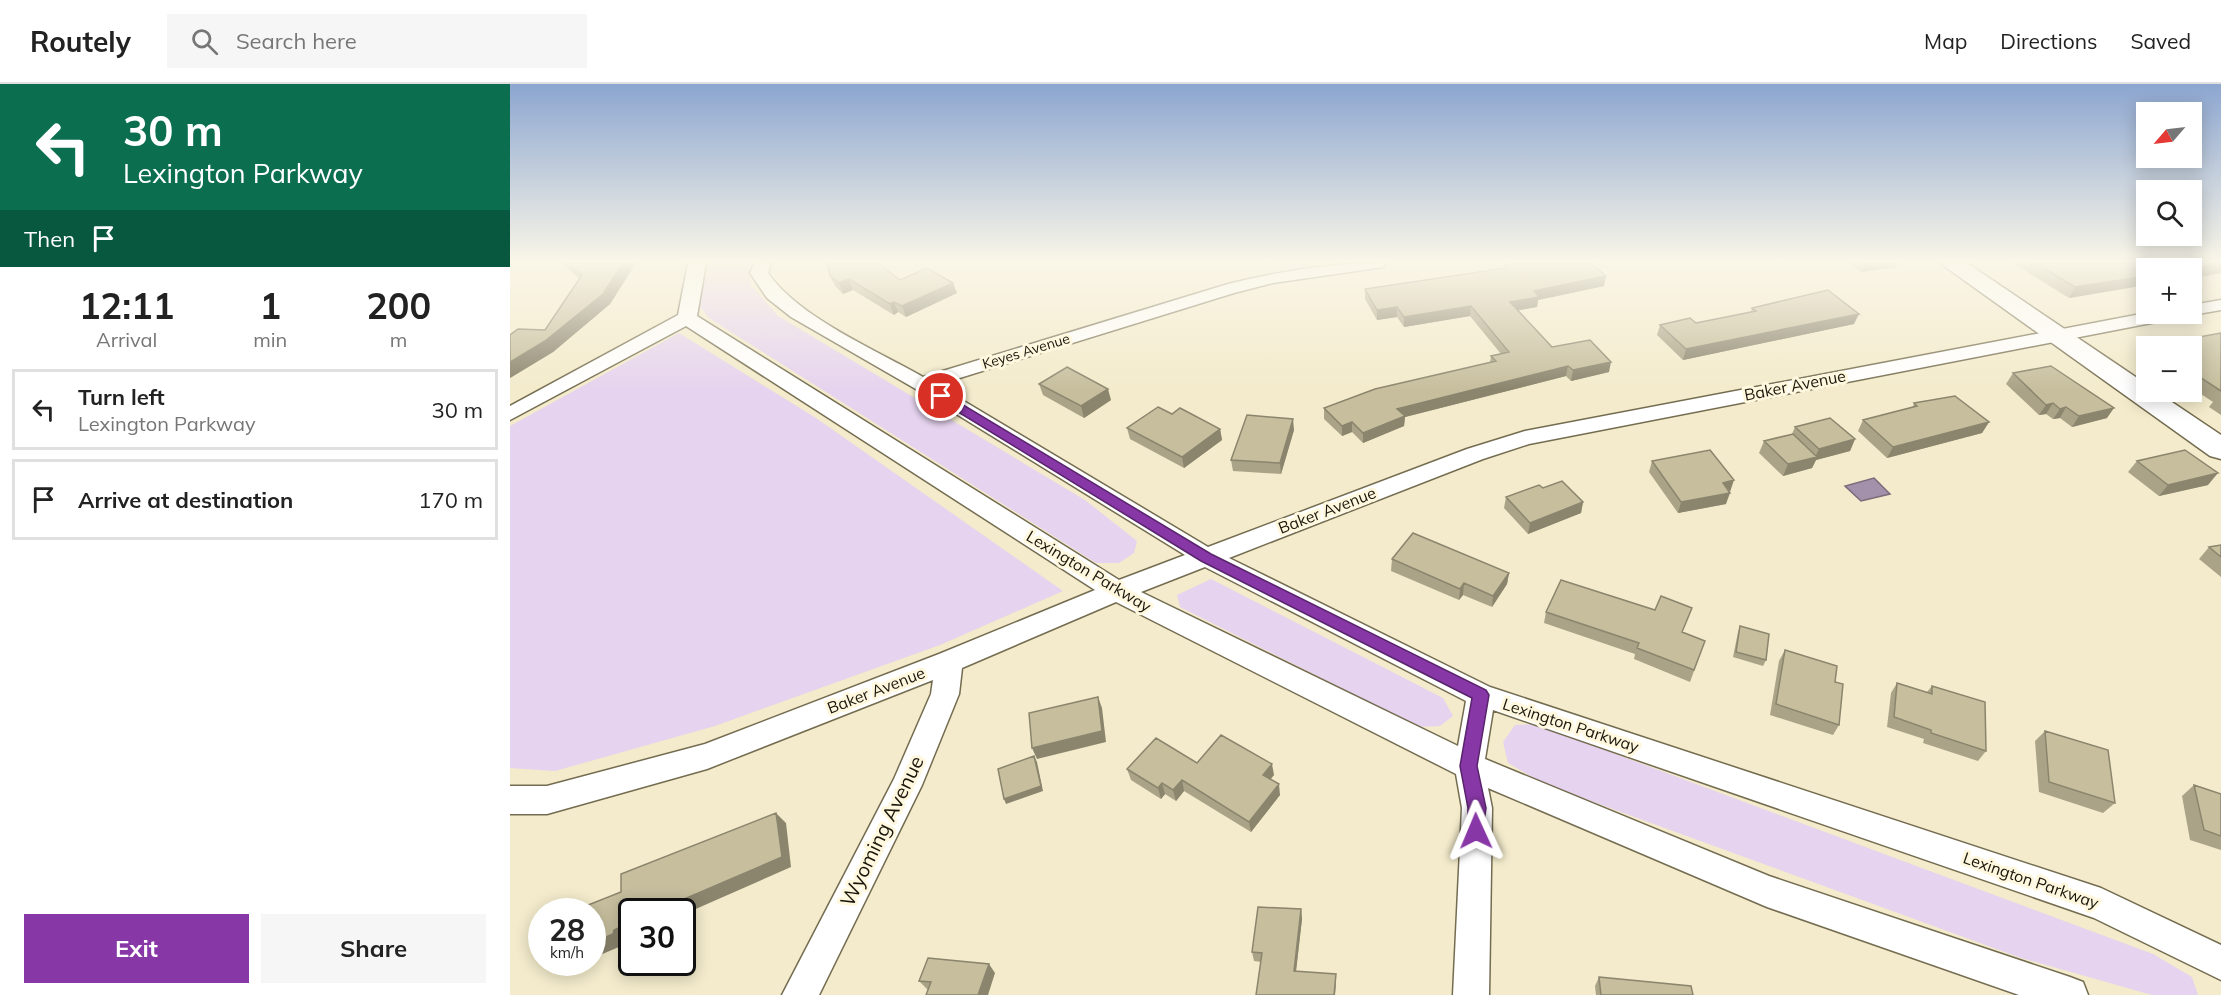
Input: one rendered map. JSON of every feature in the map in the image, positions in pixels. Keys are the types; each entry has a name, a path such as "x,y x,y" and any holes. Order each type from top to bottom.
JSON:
{"main road":[{"path":"2015,306 2221,449"}],"street":[{"path":"510,414 687,318 689,306"},
{"name":"Lexington Parkway","path":"788,306 1206,557 1481,695 2101,904 2221,963"},
{"name":"Keyes Avenue","path":"921,384 1175,306"},
{"path":"2202,308 2218,306"},
{"name":"Lexington Parkway","path":"687,318 1117,591 1469,766 1767,891 2070,995"},
{"name":"Baker Avenue","path":"510,800 547,800 708,756 949,662 1117,591 1474,453 1525,438 2136,320"},
{"name":"Wyoming Avenue","path":"800,995 907,785 945,694 949,662"},
{"path":"1471,995 1477,808 1469,766 1481,695"}],"shaded area":[{"path":"699,306 769,306 778,316 1085,500 1137,541 1134,553 1119,563 1096,563 709,318"},
{"path":"679,333 816,418 1063,591 940,645 715,726 555,771 510,768 510,426"},
{"path":"1874,478 1890,494 1861,501 1845,486"},
{"path":"1211,579 1443,698 1453,716 1440,726 1419,727 1180,607 1177,595"},
{"path":"1535,724 2153,954 2192,977 2198,995 2152,995 2021,958 1544,784 1508,763 1503,742 1515,725"}],"building":[{"path":"561,306 589,306 545,341 510,362 510,335 518,329 545,330"},
{"path":"1374,306 1513,306 1552,347 1590,340 1611,362 1573,370 1568,366 1397,409 1405,416 1363,433 1352,422 1342,426 1324,408 1375,389 1496,361 1491,356 1509,352 1471,306 1404,317 1397,307 1377,310"},
{"path":"1762,306 1848,306 1859,314 1686,349 1660,325 1690,318 1696,323 1756,311 1752,308"},
{"path":"2221,333 2221,391 2202,379 2202,336"},
{"path":"2051,366 2114,408 2079,416 2066,407 2060,409 2053,403 2046,405 2013,373"},
{"path":"1067,367 1108,389 1081,406 1039,384"},
{"path":"1955,396 1989,422 1893,447 1863,420 1917,406 1914,403"},
{"path":"1158,407 1172,414 1180,408 1220,429 1182,457 1127,428"},
{"path":"1247,415 1293,419 1280,463 1231,460"},
{"path":"1830,418 1855,439 1819,449 1795,427"},
{"path":"1793,434 1817,457 1788,464 1764,441"},
{"path":"1710,450 1734,480 1723,483 1730,493 1681,502 1652,461"},
{"path":"2185,450 2218,473 2168,485 2137,461"},
{"path":"1562,481 1583,502 1530,523 1506,497 1539,485 1543,488"},
{"path":"1413,533 1509,573 1493,596 1464,583 1460,589 1392,559"},
{"path":"2221,545 2221,557 2209,547"},
{"path":"1561,580 1655,610 1661,596 1692,608 1682,632 1705,641 1694,670 1637,648 1639,643 1546,612"},
{"path":"1740,626 1769,634 1766,660 1736,652"},
{"path":"1785,650 1837,666 1835,682 1843,684 1839,725 1776,704"},
{"path":"1897,683 1932,694 1932,686 1985,702 1986,751 1931,733 1931,730 1894,717"},
{"path":"1098,697 1102,731 1032,748 1029,713"},
{"path":"2045,731 2108,750 2115,803 2049,782"},
{"path":"1221,735 1272,764 1263,775 1279,784 1249,822 1182,780 1173,790 1162,783 1158,788 1127,769 1156,738 1197,763"},
{"path":"1034,756 1041,786 1004,799 998,769"},
{"path":"2194,785 2221,794 2221,836 2204,830"},
{"path":"776,813 782,857 687,898 618,898 618,928 606,937 606,898 621,892 621,874"},
{"path":"1258,907 1301,909 1294,971 1336,974 1334,995 1256,995 1262,953 1252,952"},
{"path":"928,958 989,964 978,995 926,995 931,982 919,981"},
{"path":"1599,977 1691,986 1693,995 1601,995"}],"route":[{"path":"941,396 1206,557 1481,695 1469,766 1477,808 1476,831"}]}
